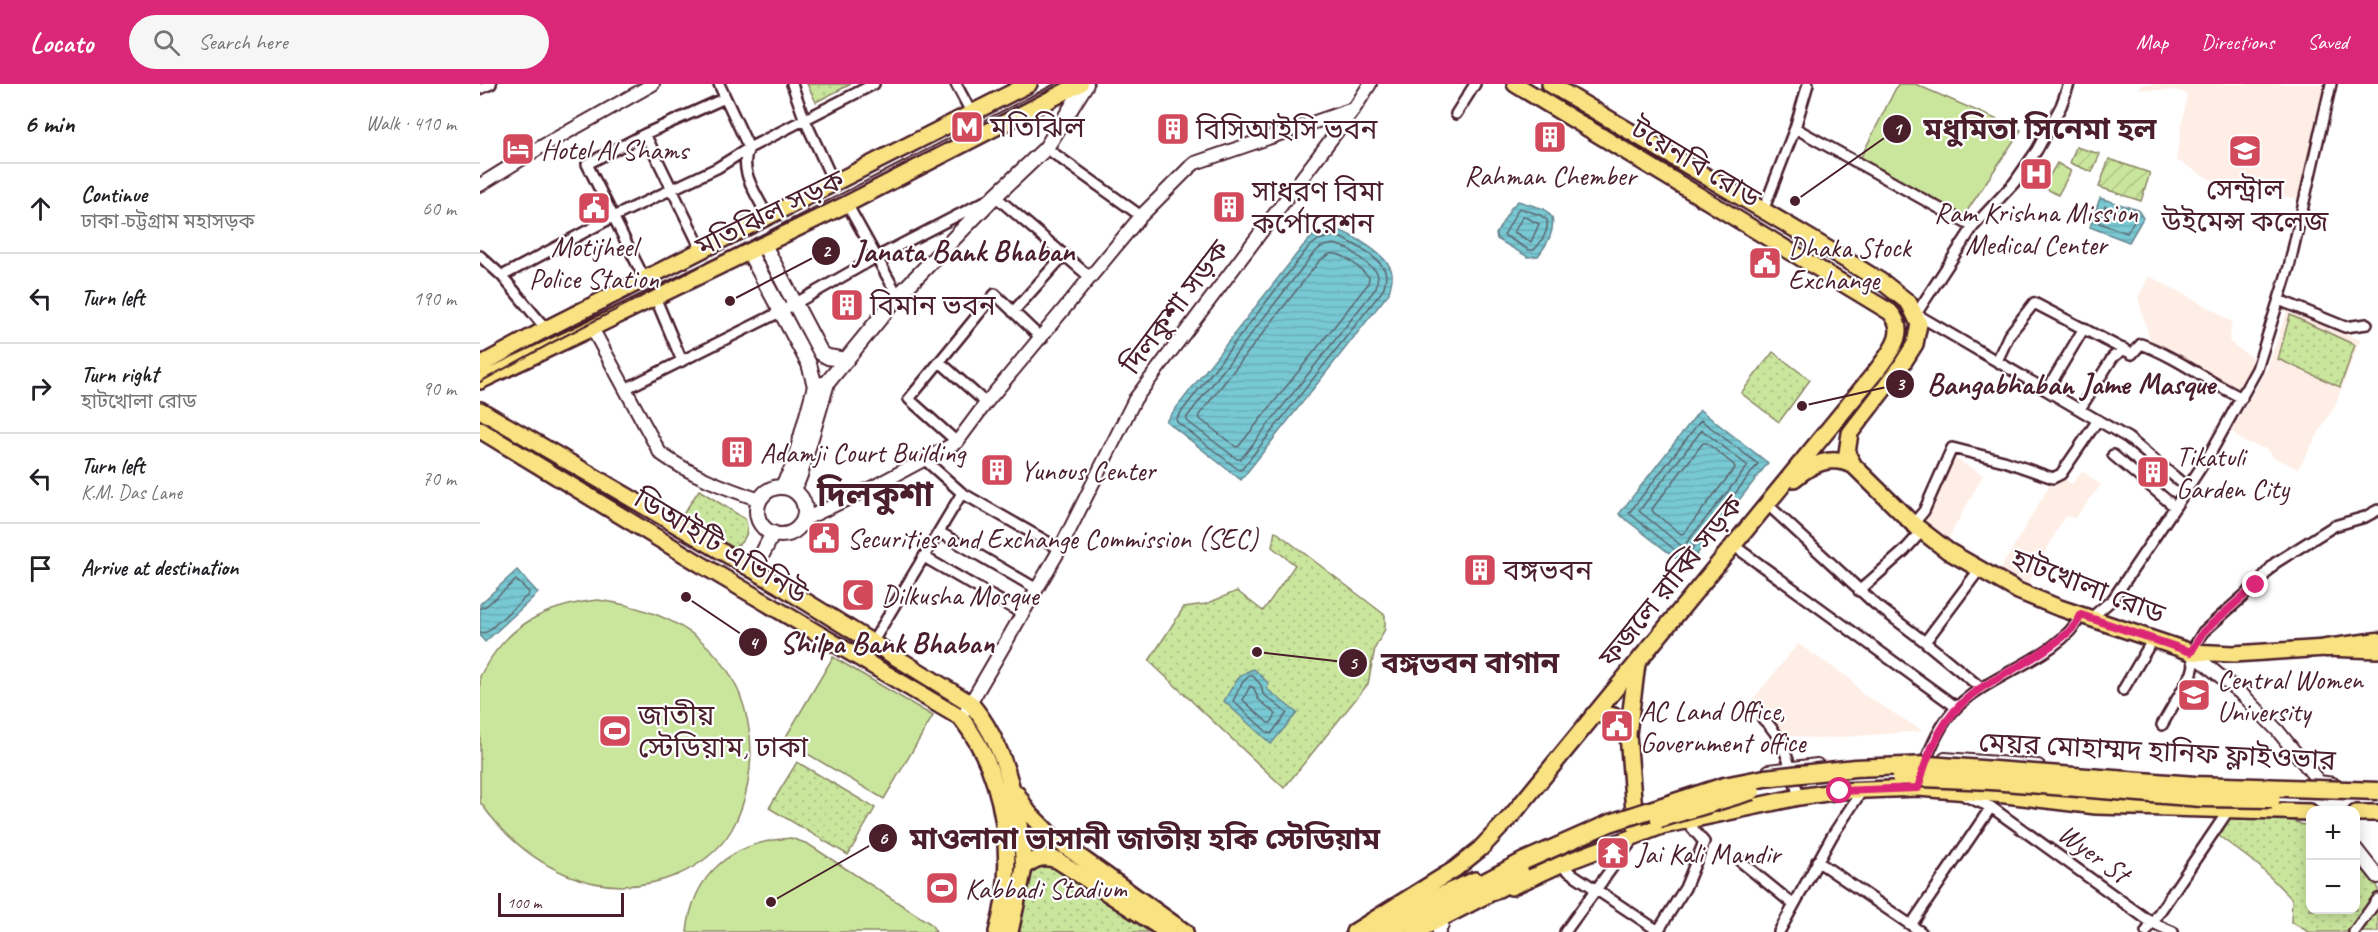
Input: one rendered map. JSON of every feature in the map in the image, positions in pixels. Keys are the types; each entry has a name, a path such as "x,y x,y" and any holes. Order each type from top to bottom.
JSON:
{"highway":[{"path":"2332,646 2378,641"},
{"name":"মেয়র মোহাম্মদ হানিফ ফ্লাইওভার","path":"1390,932 1610,823 1724,786 1765,778 1854,768 1929,765 2195,785 2378,789"},
{"name":"মেয়র মোহাম্মদ হানিফ ফ্লাইওভার","path":"1401,932 1525,866 1613,833 1742,793 1795,784 1845,779 1936,777 2201,798 2378,800"}],"main road":[{"name":"মতিঝিল সড়ক","path":"480,365 546,329 1029,84"},
{"name":"মতিঝিল সড়ক","path":"480,381 847,204 1080,84"},
{"path":"788,489 793,467 821,384 846,360 898,296 995,196 1046,148 1086,84"},
{"name":"টয়েনবি রোড","path":"1515,84 1890,312 1896,318 1899,326 1895,345 1767,504"},
{"name":"টয়েনবি রোড","path":"1554,85 1885,284 1909,303 1916,314"},
{"path":"753,225 821,353 828,357 846,360"},
{"path":"738,232 821,384"},
{"path":"1854,466 1847,453 1850,433 1909,355 1918,332 1916,314"},
{"name":"ডিআইটি এভিনিউ","path":"480,410 754,570 970,703 981,731 1011,784 1022,843 1024,868 1010,932"},
{"path":"1837,419 1835,426 1838,432 1841,435 1850,433"},
{"name":"ডিআইটি এভিনিউ","path":"480,430 981,731 984,753 999,802 1006,838 1005,896 997,932"},
{"path":"1767,504 1797,477 1817,463 1839,461 1854,466"},
{"name":"হাটখোলা রোড","path":"1854,466 1918,527 1979,570 2018,591 2092,614 2153,639 2191,652 2234,654 2332,646 2378,650"},
{"path":"788,489 799,495 805,507 800,526 787,534 772,534 766,530 758,516 760,500 769,490 788,489"},
{"name":"ফজলে রাব্বি সড়ক","path":"1354,932 1455,869 1480,849 1513,814 1767,504"},
{"path":"743,589 772,534"},
{"path":"768,604 779,585"},
{"path":"1628,734 1637,661"},
{"path":"1593,715 1618,716 1626,723 1636,834"},
{"path":"1011,784 1028,812 1042,828 1185,932"},
{"path":"1438,930 1495,895 1558,865 1636,834 1696,817 1798,797 1863,789 1918,788 2096,806 2306,812"},
{"path":"2360,813 2378,813"},
{"path":"1024,868 1037,858 1048,857 1057,860 1167,932"},
{"path":"1374,932 1449,891 1525,866"},
{"path":"1415,932 1508,884 1525,866"}],"street":[{"path":"480,89 491,84"},
{"path":"480,185 541,147 653,84"},
{"path":"719,84 749,148"},
{"path":"792,84 804,118 834,183"},
{"path":"502,276 613,217 717,168 804,118 874,84"},
{"path":"956,84 972,114"},
{"name":"দিলকুশা সড়ক","path":"961,718 1060,549 1135,399 1370,84"},
{"path":"1456,114 1475,84"},
{"path":"1763,211 1795,128 1808,84"},
{"path":"2069,84 2061,106 2032,159 2014,183 1973,227 1916,314 2128,438 2188,488"},
{"path":"1918,788 1926,759 1956,707 1981,688 2040,654 2113,599 2211,452 2257,369 2279,300 2304,205 2331,84"},
{"path":"645,280 587,164 645,134 724,98"},
{"path":"803,520 957,442 986,403 1142,216 1195,163 1353,109"},
{"path":"1795,128 1973,227"},
{"path":"645,134 702,251"},
{"path":"749,148 744,157 744,167 768,217"},
{"path":"1046,148 1142,216"},
{"path":"625,389 782,311 875,258 995,196 1091,278"},
{"path":"847,204 898,296"},
{"path":"1013,312 1064,255"},
{"path":"480,256 502,276 546,329"},
{"path":"1902,297 1912,300 1920,296 1938,272 1947,266"},
{"path":"957,442 909,399 995,294 1041,339"},
{"path":"655,297 682,361"},
{"path":"2279,300 2345,327 2367,324"},
{"path":"1997,361 2009,335 2034,303 2132,354 2141,344 2158,350 2212,384 2242,398"},
{"path":"592,328 660,453 675,464 718,485 760,500"},
{"path":"2047,390 2084,328"},
{"path":"2080,410 2113,357 2124,349"},
{"path":"940,362 986,403"},
{"path":"1859,591 1904,551 1918,527 1952,448 2004,461 2053,478 2061,474 2098,420"},
{"path":"2113,455 2175,507"},
{"path":"925,460 962,493 1060,549"},
{"path":"872,643 962,493"},
{"path":"1767,504 1859,591 1981,688"},
{"path":"2162,724 2192,674 2194,665 2191,652 2203,632 2256,585 2275,563 2334,526 2365,517 2378,510"},
{"path":"939,532 1037,589"},
{"path":"1733,545 1956,707"},
{"path":"924,557 1023,614"},
{"path":"1925,642 1979,570"},
{"path":"2123,690 2153,639"},
{"path":"2191,652 2245,697 2278,731 2319,782"},
{"path":"1763,719 1772,727 1780,741 1790,766 1798,797"},
{"path":"1634,807 1700,787 1790,766 1867,760 1986,760 2179,778 2319,782 2378,789"},
{"path":"1779,932 1846,811 1863,789"},
{"name":"Wyer St","path":"1953,790 1991,807 2152,923 2173,932"},
{"path":"1911,925 1991,807"},
{"path":"2146,932 2228,811"},
{"path":"1558,865 1659,931 1685,888 1704,842 1692,828 1696,817"},
{"path":"1565,932 1636,834"},
{"path":"2360,855 2378,877"},
{"path":"1740,861 1794,905"},
{"path":"1817,861 1921,932"},
{"path":"2354,932 2378,899"}],"shaded area":[{"name":"সেন্ট্রাল উইমেন্স কলেজ","path":"2141,84 2324,84 2304,200 2219,184 2176,160 2187,95 2179,91 2139,89"},
{"path":"2149,276 2232,322 2229,342 2253,358 2243,387 2237,394 2152,347 2138,298"},
{"path":"2288,308 2360,340 2336,403 2298,469 2273,457 2266,449 2244,442 2231,431 2267,369"},
{"path":"1954,458 1983,475 1944,547 1917,527"},
{"path":"2082,471 2101,485 2075,518 2065,516 2028,584 2000,570 2052,481 2061,477 2072,484"},
{"path":"1798,644 1852,680 1861,693 1923,731 1818,739 1772,733 1749,704"}],"green space":[{"path":"807,84 851,84 816,102"},
{"path":"1898,84 1915,84 2021,130 1963,217 1860,159"},
{"path":"2076,147 2100,154 2092,172 2070,163"},
{"path":"2109,159 2150,173 2141,201 2099,187"},
{"path":"2057,163 2071,171 2058,195 2043,187"},
{"path":"2290,315 2355,345 2340,387 2278,359"},
{"path":"1773,352 1810,380 1779,422 1741,393"},
{"path":"699,490 745,519 747,529 742,542 729,549 680,519"},
{"path":"1275,531 1385,615 1385,629 1375,648 1368,684 1284,788 1149,661 1184,607 1206,604 1237,591 1263,611 1295,565 1272,547"},
{"name":"জাতীয় স্টেডিয়াম, ঢাকা","path":"598,600 655,614 679,625 701,640 719,659 733,680 744,706 750,736 750,772 745,796 737,819 727,837 715,850 693,867 677,875 648,883 620,886 593,883 566,874 542,862 519,845 498,825 480,802 480,676 502,644 528,622 560,607"},
{"path":"833,657 933,716 884,799 784,740"},
{"path":"797,762 875,808 848,855 769,808"},
{"path":"2230,817 2284,818 2306,826 2306,914 2360,914 2360,867 2378,887 2378,932 2309,932 2291,922 2292,899 2259,866 2215,833"},
{"path":"791,838 808,844 931,924 936,932 687,932 691,911 698,893 707,877 720,864 751,846"},
{"path":"1049,865 1150,932 1015,932 1034,870"}],"water":[{"path":"2100,198 2138,210 2143,218 2129,242 2090,227"},
{"path":"1518,201 1544,209 1552,217 1551,233 1538,256 1528,257 1497,239 1496,234 1511,208"},
{"path":"1335,229 1359,240 1384,259 1392,273 1389,293 1241,480 1166,421 1303,246 1315,234"},
{"path":"1700,410 1768,463 1687,567 1619,514"},
{"path":"517,570 538,593 485,642 480,636 480,604"},
{"path":"1254,669 1268,683 1267,689 1297,713 1271,744 1224,701 1240,677"}],"railway":[{"path":"480,382 555,341 1055,84"}],"place":[{"name":"মতিঝিল","path":"967,127"},
{"name":"বিসিআইসি ভবন","path":"1173,129"},
{"name":"Rahman Chember","path":"1550,137"},
{"name":"Hotel Al Shams","path":"518,149"},
{"name":"সেন্ট্রাল উইমেন্স কলেজ","path":"2245,151"},
{"name":"Ram Krishna Mission Medical Center","path":"2036,174"},
{"name":"মধুমিতা সিনেমা হল","path":"1795,201"},
{"name":"সাধরণ বিমা কর্পোরেশন","path":"1229,207"},
{"name":"Motijheel Police Station","path":"594,208"},
{"name":"Dhaka Stock Exchange","path":"1765,263"},
{"name":"Janata Bank Bhaban","path":"730,301"},
{"name":"বিমান ভবন","path":"847,305"},
{"name":"Bangabhaban Jame Masque","path":"1802,406"},
{"name":"Adamji Court Building","path":"737,452"},
{"name":"Yunous Center","path":"997,470"},
{"name":"Tikatuli Garden City","path":"2153,472"},
{"name":"Securities and Exchange Commission (SEC)","path":"824,538"},
{"name":"বঙ্গভবন","path":"1480,570"},
{"name":"Dilkusha Mosque","path":"858,595"},
{"name":"Shilpa Bank Bhaban","path":"686,597"},
{"name":"বঙ্গভবন বাগান","path":"1257,652"},
{"name":"Central Women University","path":"2194,695"},
{"name":"AC Land Office, Government office","path":"1617,726"},
{"name":"জাতীয় স্টেডিয়াম, ঢাকা","path":"615,731"},
{"name":"Jai Kali Mandir","path":"1613,853"},
{"name":"Kabbadi Stadium","path":"942,888"},
{"name":"মাওলানা ভাসানী জাতীয় হকি স্টেডিয়াম","path":"771,902"}],"district":[{"name":"দিলকুশা","path":"875,494"}],"route":[{"path":"1840,791 1918,788 1929,751 1956,707 1981,688 2031,660 2057,641 2074,628 2081,615 2191,652 2203,632 2256,585"}]}
